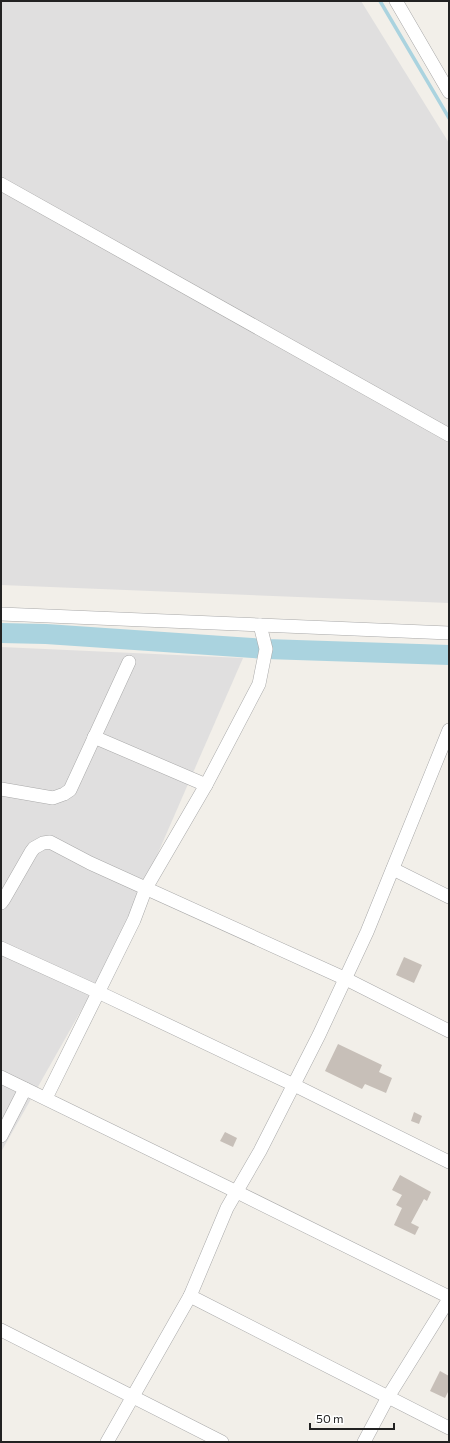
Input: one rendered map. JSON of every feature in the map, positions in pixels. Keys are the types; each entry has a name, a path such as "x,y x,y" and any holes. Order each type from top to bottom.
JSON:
{"street":[{"path":"396,1 448,86"},
{"path":"1,184 449,435"},
{"path":"1,614 449,632"},
{"path":"46,1098 134,920 146,888 206,785 259,684 266,649 260,625"},
{"path":"1,789 47,798 53,798 70,790 76,780 128,662"},
{"path":"107,1442 190,1296 227,1208 260,1151 346,979 393,869 444,757 449,730"},
{"path":"94,737 206,785"},
{"path":"1,903 31,852 38,845 50,842 90,863 346,979 449,1031"},
{"path":"393,869 449,897"},
{"path":"1,948 98,992 294,1085 449,1162"},
{"path":"1,1077 237,1192 449,1298 388,1397 364,1442"},
{"path":"1,1136 25,1089"},
{"path":"190,1296 449,1428"},
{"path":"1,1330 222,1442"}],"shaded area":[{"path":"1,1 361,1 449,143 449,603 1,585"},
{"path":"1,647 243,658 117,947 1,1152"}],"building":[{"path":"404,957 422,965 414,983 396,975"},
{"path":"338,1044 382,1065 379,1072 392,1078 386,1093 365,1084 362,1089 325,1071"},
{"path":"414,1112 422,1116 419,1124 411,1121"},
{"path":"225,1132 237,1138 233,1147 220,1141"},
{"path":"400,1175 431,1192 427,1201 424,1199 411,1223 419,1227 415,1235 394,1225 402,1208 396,1205 402,1195 392,1190"},
{"path":"440,1371 449,1376 449,1390 445,1398 430,1391"}],"waterway":[{"path":"380,1 449,118"},
{"path":"1,633 46,634 266,649 449,655"}]}
